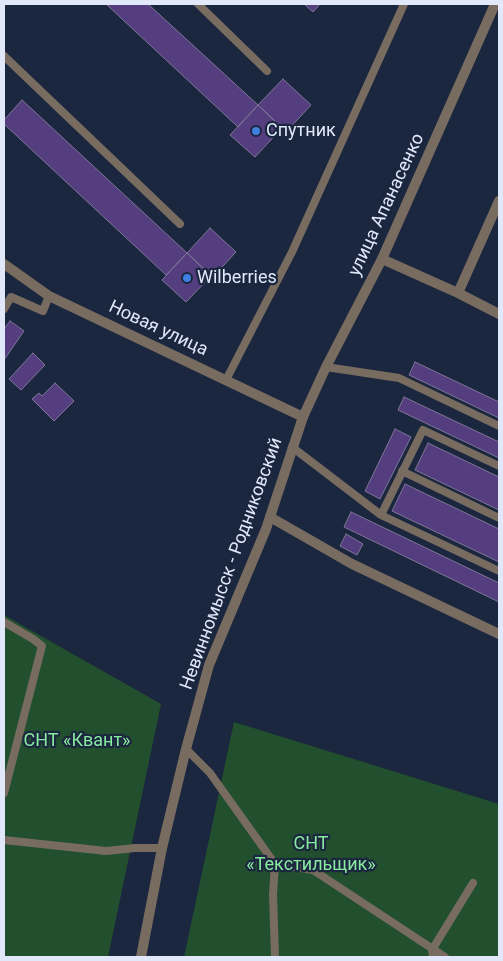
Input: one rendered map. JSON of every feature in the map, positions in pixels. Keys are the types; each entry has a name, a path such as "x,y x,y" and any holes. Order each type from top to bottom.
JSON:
{"street":[{"name":"улица Апанасенко","path":"303,416 382,259 495,4"},
{"path":"458,293 499,201"},
{"path":"382,259 458,293 499,314"},
{"name":"Новая улица","path":"4,264 49,296 303,416"},
{"name":"Невинномысск - Родниковский","path":"141,957 162,848 209,665 266,529 303,416"},
{"path":"270,517 352,564 499,634"}],"lane":[{"path":"198,4 267,71"},
{"path":"226,380 292,252 404,4"},
{"path":"4,56 180,224"},
{"path":"4,309 11,297 43,311 49,296"},
{"path":"326,367 399,378 499,426"},
{"path":"381,515 423,430 499,466"},
{"path":"292,447 381,515 499,572"},
{"path":"402,471 499,518"},
{"path":"4,622 42,646 4,793"},
{"path":"186,749 210,773 275,864 273,894 275,957"},
{"path":"4,840 106,851 162,848"},
{"path":"275,864 313,870 432,954 445,957"},
{"path":"432,954 473,883"}],"green space":[{"name":"СНТ «Квант»","path":"4,615 161,704 108,957 4,957"},
{"name":"СНТ «Текстильщик»","path":"234,722 499,804 499,957 184,957"}],"building":[{"path":"106,4 148,4 258,105 238,127"},
{"path":"304,4 320,4 313,12"},
{"path":"283,79 311,105 286,132 258,105"},
{"path":"22,100 187,253 166,275 4,124 4,120"},
{"name":"Спутник","path":"258,105 282,128 255,157 230,135"},
{"path":"210,228 236,252 213,277 187,253"},
{"name":"Wilberries","path":"187,253 211,276 186,302 162,280"},
{"path":"10,321 24,331 4,360 4,329"},
{"path":"33,353 45,365 21,390 9,379"},
{"path":"415,362 499,402 499,418 409,375"},
{"path":"55,383 74,401 54,421 32,399 39,393 42,396"},
{"path":"404,397 499,442 499,458 398,410"},
{"path":"395,429 411,437 380,499 365,491"},
{"path":"428,443 499,477 499,510 415,470"},
{"path":"405,484 499,529 499,562 392,511"},
{"path":"351,512 499,583 499,602 344,527"},
{"path":"346,534 363,544 357,555 340,546"}],"place":[{"name":"Спутник","path":"256,131"},
{"name":"Wilberries","path":"187,278"}]}
